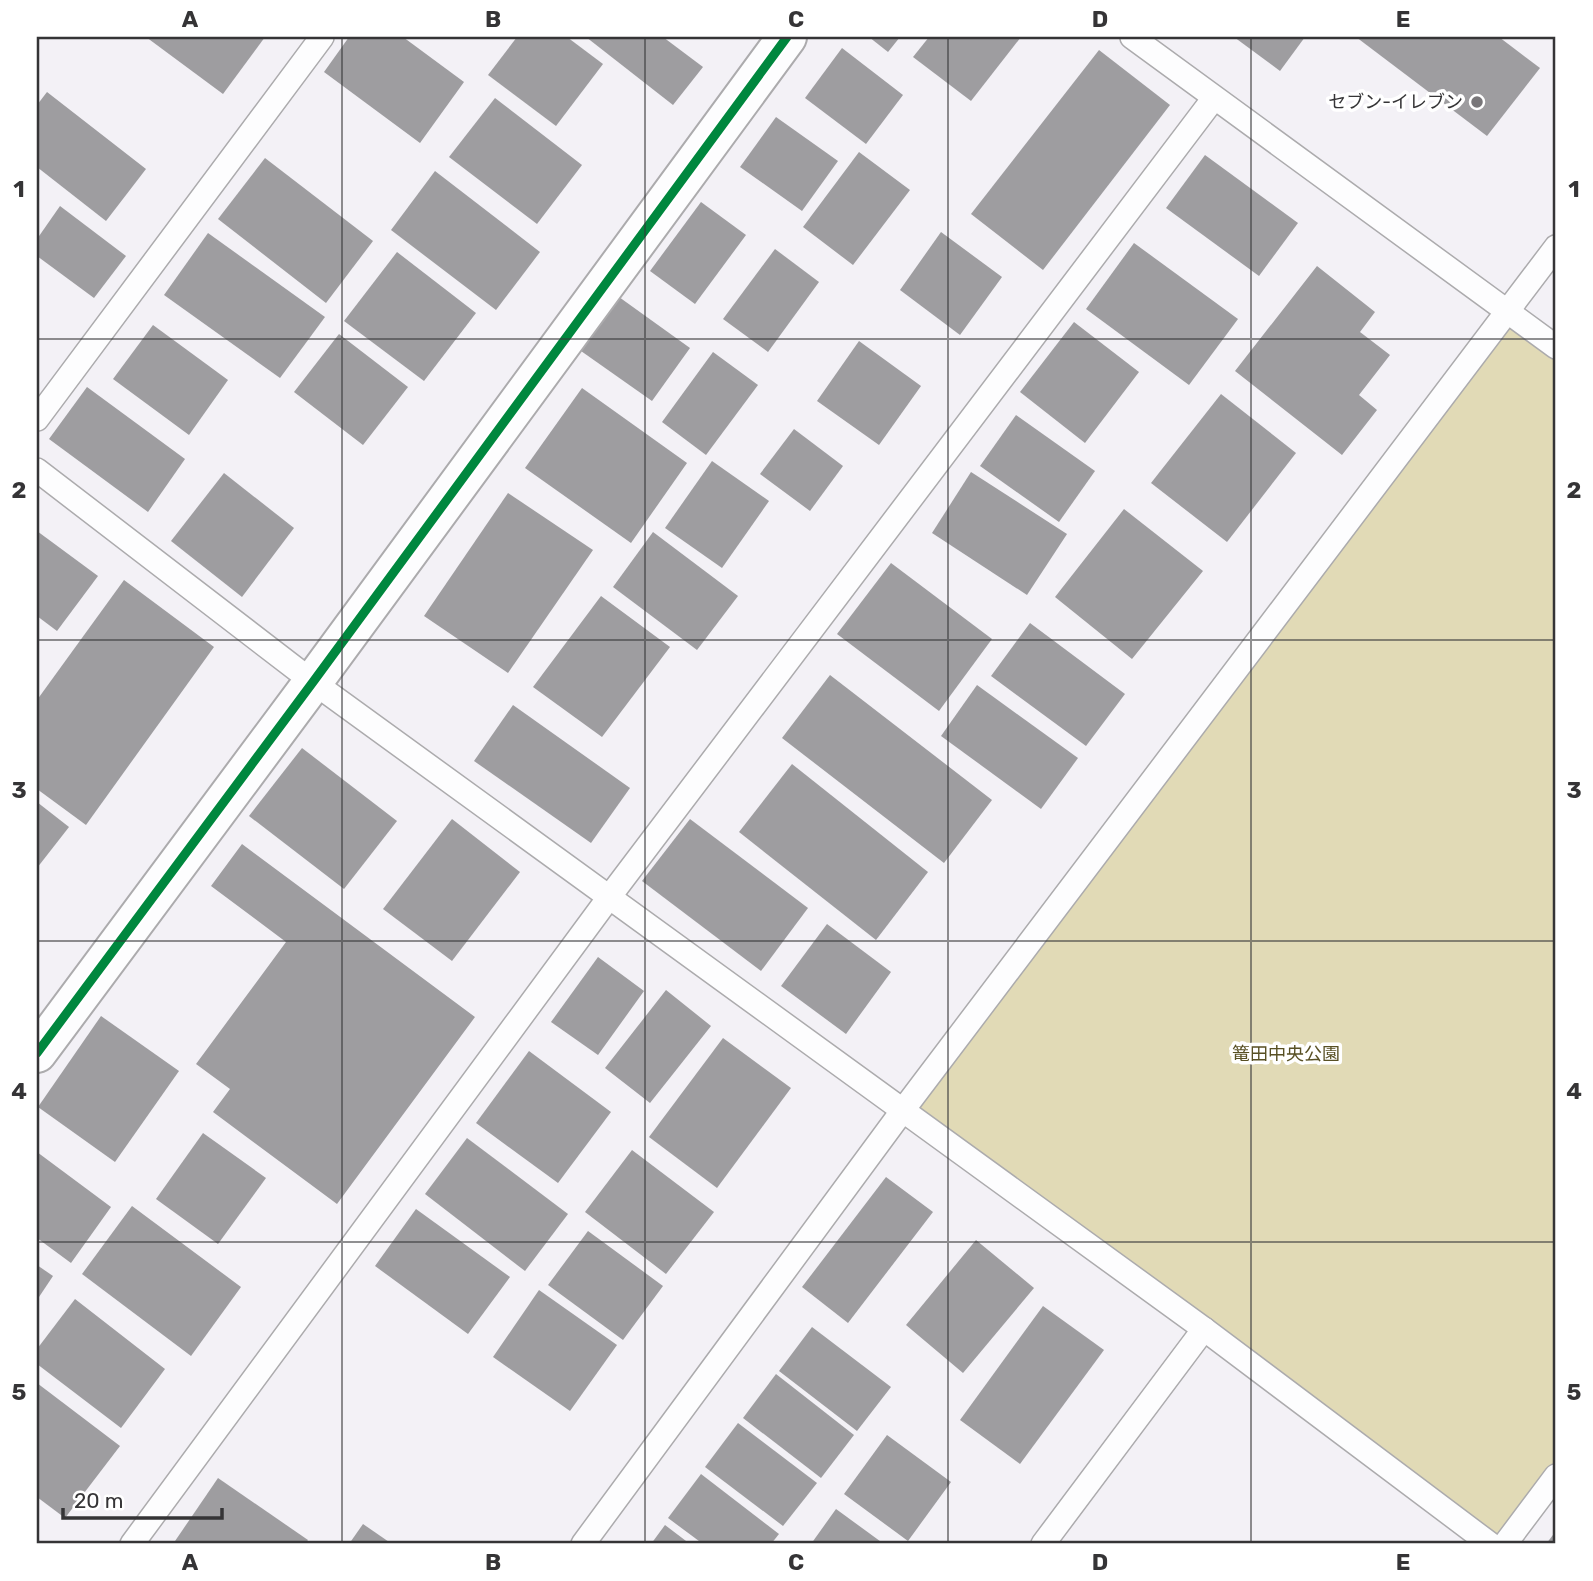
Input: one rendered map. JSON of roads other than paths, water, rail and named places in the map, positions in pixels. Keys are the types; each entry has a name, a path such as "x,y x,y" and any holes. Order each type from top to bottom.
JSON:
{"street":[{"path":"37,1053 787,37"}],"lane":[{"path":"37,419 321,37"},
{"path":"1132,37 1556,346"},
{"path":"132,1544 610,896 1214,98"},
{"path":"583,1544 903,1110 1556,247"},
{"path":"37,470 313,682 1204,1329 1490,1544"},
{"path":"1043,1544 1204,1329"},
{"path":"1505,1544 1556,1476"}],"place":[{"name":"セブン-イレブン","path":"1477,102"}],"park label":[{"name":"篭田中央公園","path":"1286,1054"}]}
